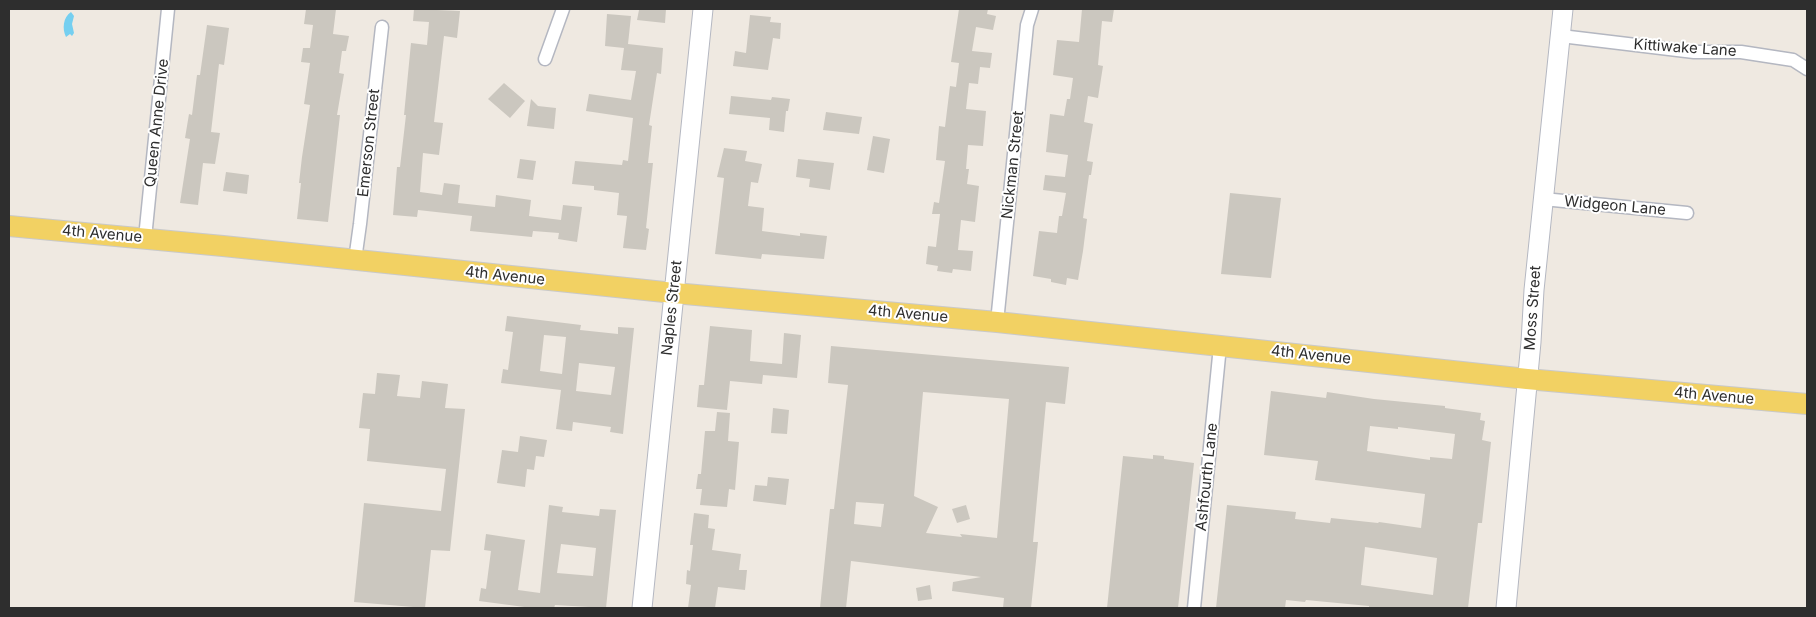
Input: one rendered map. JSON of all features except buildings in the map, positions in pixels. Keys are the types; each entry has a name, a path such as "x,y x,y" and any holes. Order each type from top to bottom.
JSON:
{"main road":[{"name":"4th Avenue","path":"9,226 145,238 674,293 997,322 1527,379 1807,404"}],"street":[{"name":"Queen Anne Drive","path":"145,238 168,9"},
{"path":"545,59 563,9"},
{"name":"Naples Street","path":"642,608 704,9"},
{"name":"Nickman Street","path":"997,322 1024,45 1032,9"},
{"name":"Moss Street","path":"1506,608 1534,290 1564,9"},
{"name":"Emerson Street","path":"355,260 382,27"},
{"name":"Kittiwake Lane","path":"1561,36 1694,52 1741,52 1793,60 1807,69"},
{"name":"Widgeon Lane","path":"1544,199 1687,213"},
{"name":"Ashfourth Lane","path":"1194,608 1220,346"}],"water":[{"path":"71,12 74,16 72,24 74,33 72,36 70,34 66,37 64,23 66,17"}]}
